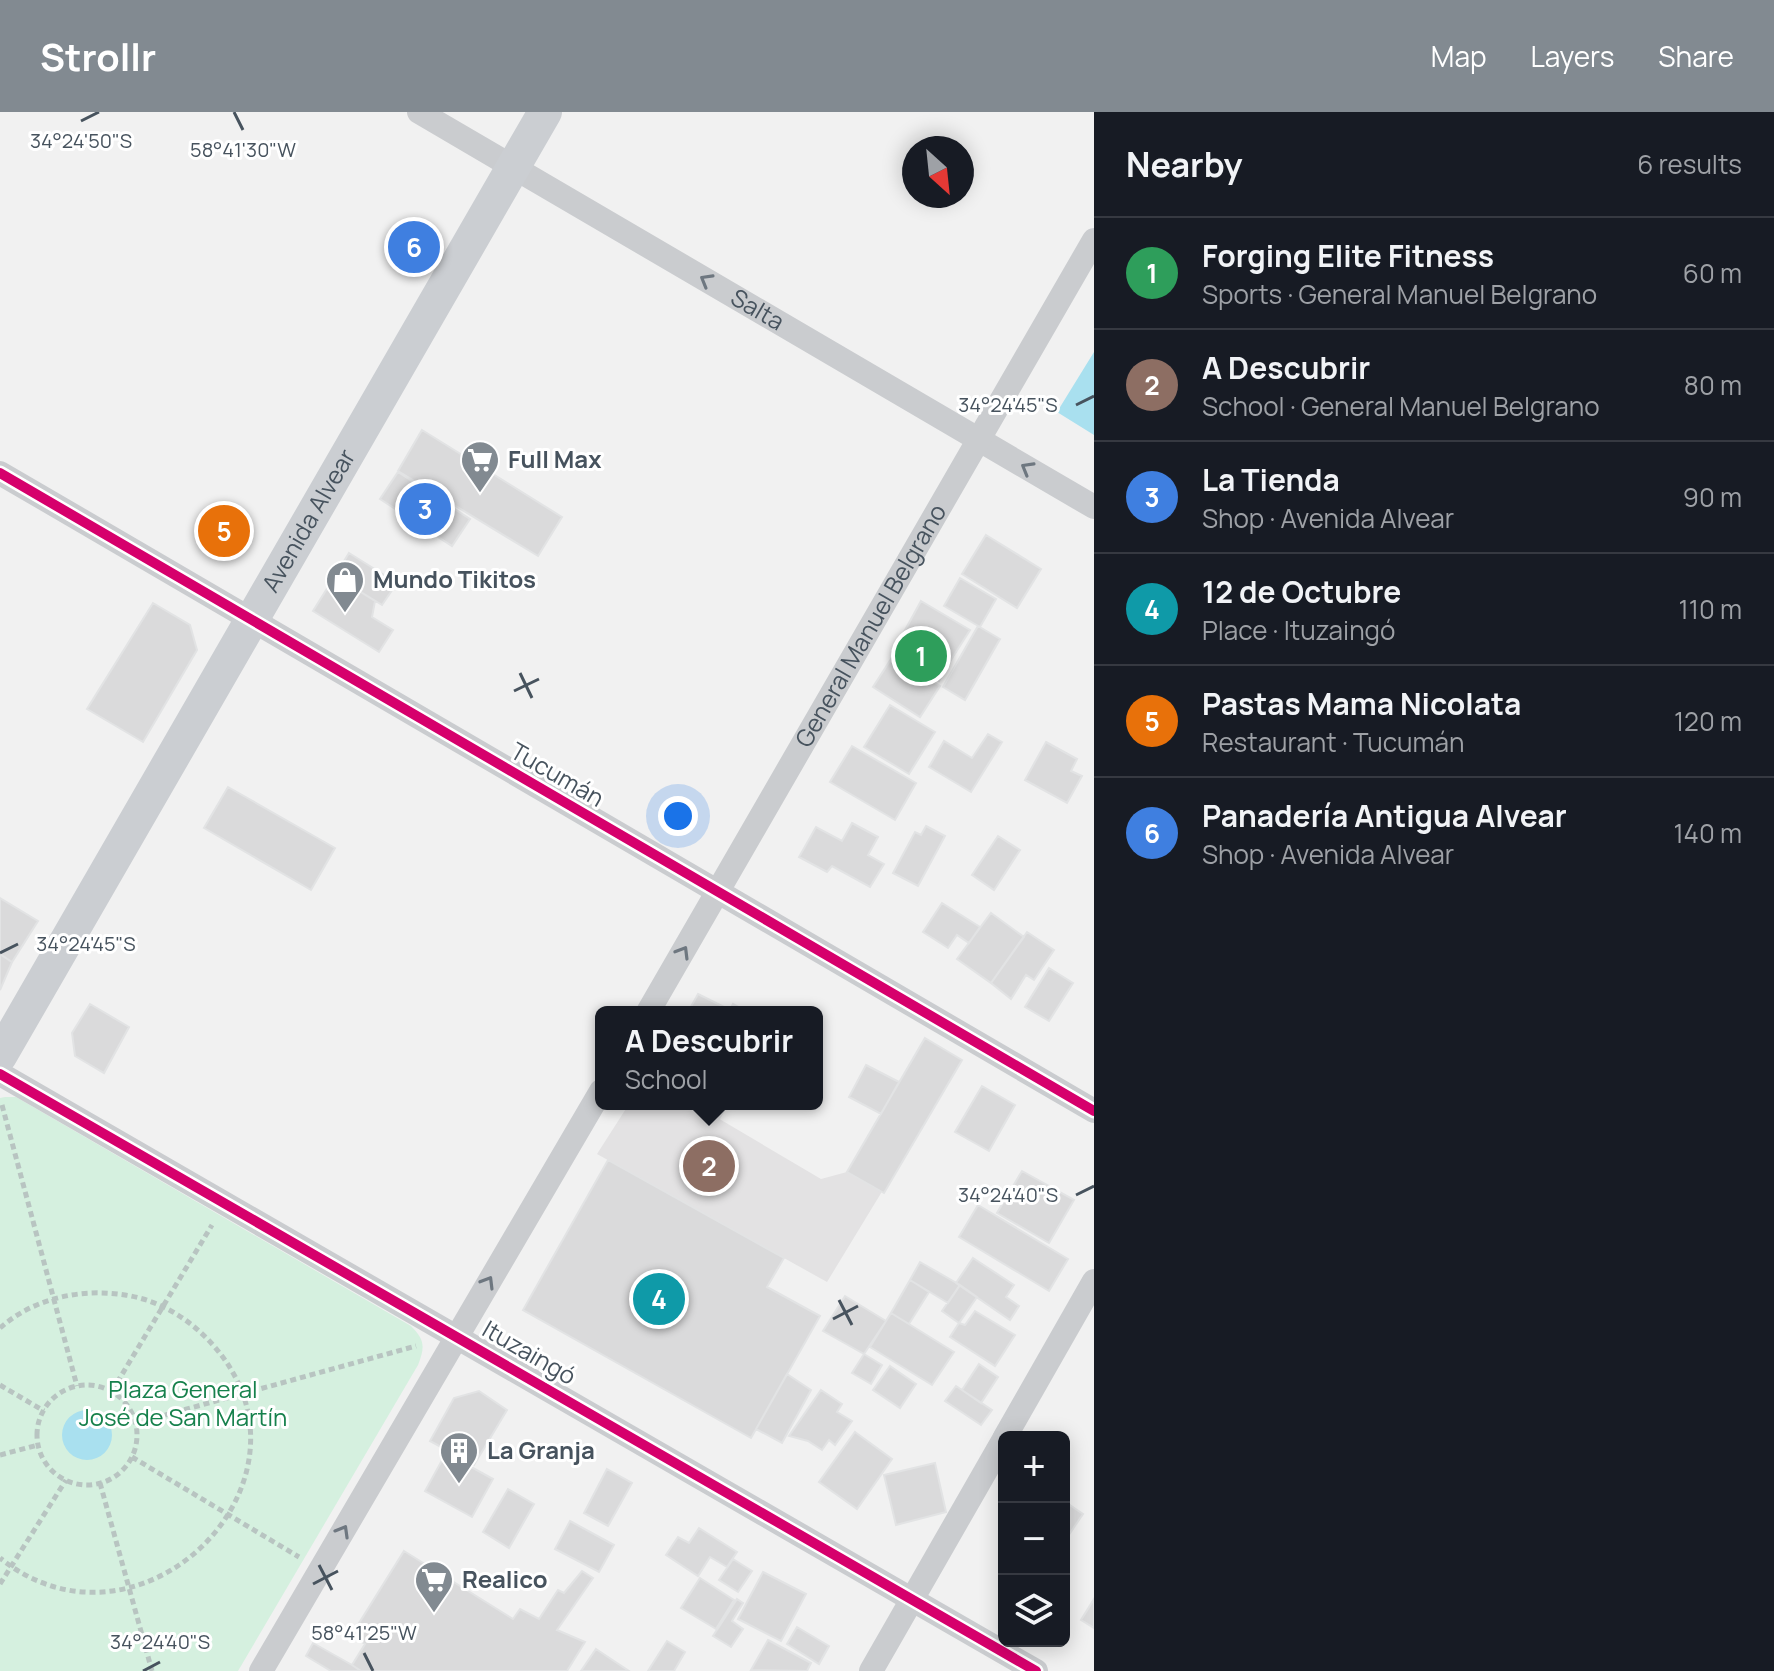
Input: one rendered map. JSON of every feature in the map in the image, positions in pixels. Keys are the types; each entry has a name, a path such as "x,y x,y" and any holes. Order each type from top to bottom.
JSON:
{"street":[{"name":"Salta","path":"419,112 1094,507"},
{"name":"Avenida Alvear","path":"0,1056 545,112"},
{"name":"General Manuel Belgrano","path":"652,1006 1094,240"},
{"name":"Tucumán","path":"0,473 1094,1111"},
{"name":"Ituzaingó","path":"0,1074 1036,1671"},
{"path":"261,1671 595,1101"},
{"path":"1008,1431 1094,1281"},
{"path":"871,1671 998,1449"}],"path":[{"path":"0,1098 77,1386"},
{"path":"112,1391 160,1305 226,1203"},
{"path":"0,1328 28,1309 53,1299 108,1292 160,1305 202,1332 232,1372 248,1425 249,1457 242,1487 230,1516 215,1537 187,1563 154,1583 99,1594 67,1591 38,1582 0,1558"},
{"path":"136,1423 457,1335"},
{"path":"0,1385 44,1411"},
{"path":"89,1385 112,1391 123,1399 136,1423 137,1441 132,1457 112,1477 100,1483 82,1484 66,1480 53,1471 38,1445 39,1422 44,1411 52,1399 77,1386 89,1385"},
{"path":"0,1455 38,1445"},
{"path":"132,1457 320,1570"},
{"path":"0,1584 66,1480"},
{"path":"100,1483 152,1671"}],"shaded area":[{"path":"925,1038 962,1060 827,1282 597,1154 625,1110 704,1110 821,1179 847,1172"}],"green space":[{"name":"Plaza General José de San Martín","path":"16,1097 411,1326 419,1335 423,1348 418,1365 238,1671 0,1671 0,1098"}],"water":[{"path":"1094,352 1094,435 1057,412"},
{"path":"87,1410 105,1417 112,1435 105,1453 87,1460 69,1453 62,1435 69,1417"}],"building":[{"path":"400,226 439,249 428,267 389,244"},
{"name":"Full Max","path":"422,430 562,517 538,556 398,471"},
{"path":"398,472 470,519 452,546 380,499"},
{"path":"986,535 1041,569 1017,608 962,574"},
{"path":"349,553 397,583 382,605 335,576"},
{"name":"Mundo Tikitos","path":"335,576 375,601 372,617 393,630 379,652 313,611"},
{"path":"960,578 996,599 980,627 944,606"},
{"path":"921,601 970,630 951,660 904,632"},
{"path":"153,603 190,625 197,650 143,742 87,709"},
{"path":"978,626 1000,639 965,700 943,687"},
{"path":"904,632 951,660 939,681 892,652"},
{"path":"893,656 940,686 920,717 873,687"},
{"path":"890,705 935,732 909,774 864,747"},
{"path":"988,734 1002,742 971,792 929,767 944,741 972,758"},
{"path":"1046,742 1077,759 1071,771 1082,776 1067,803 1025,780"},
{"path":"852,746 916,783 895,820 830,782"},
{"path":"228,787 335,848 311,890 204,828"},
{"path":"852,823 878,837 868,855 884,864 870,887 832,866 827,872 799,857 816,827 842,841"},
{"path":"926,826 945,836 918,886 893,873 915,832 921,835"},
{"path":"998,836 1020,850 994,890 972,875"},
{"path":"0,898 38,921 12,962 0,954"},
{"path":"942,903 980,927 969,943 957,935 948,948 923,932"},
{"path":"991,913 1024,937 991,983 957,959"},
{"path":"1027,932 1054,950 1034,980 1026,975 1011,999 991,983"},
{"path":"0,954 12,962 0,990"},
{"path":"1049,968 1073,983 1049,1021 1025,1007"},
{"path":"698,994 722,1006 691,1006"},
{"path":"90,1004 129,1027 104,1073 75,1056 72,1033"},
{"path":"925,1038 962,1060 884,1193 847,1172"},
{"path":"866,1065 899,1082 881,1114 849,1097"},
{"path":"982,1086 1015,1105 989,1151 955,1132"},
{"path":"704,1110 724,1110 719,1119"},
{"path":"608,1160 784,1258 767,1287 820,1316 751,1438 523,1310"},
{"path":"1022,1171 1074,1200 1049,1243 997,1213"},
{"path":"978,1205 1068,1259 1049,1291 959,1237"},
{"path":"973,1258 1014,1285 1006,1297 1019,1306 1010,1320 956,1283"},
{"path":"920,1262 960,1285 948,1303 910,1280"},
{"path":"910,1280 929,1292 909,1324 891,1313"},
{"path":"960,1285 977,1297 959,1323 942,1311"},
{"path":"845,1296 886,1321 864,1354 823,1331"},
{"path":"975,1311 1015,1335 995,1366 950,1337 959,1323 965,1325"},
{"path":"891,1313 954,1352 932,1385 870,1347"},
{"path":"864,1354 882,1365 871,1384 852,1373"},
{"path":"979,1364 998,1377 981,1403 962,1390"},
{"path":"890,1366 916,1384 900,1408 873,1390"},
{"path":"787,1374 811,1390 782,1443 756,1429"},
{"path":"956,1386 992,1410 981,1425 945,1401"},
{"path":"821,1390 842,1404 837,1412 852,1421 835,1445 829,1440 822,1450 808,1441 789,1436"},
{"path":"479,1391 507,1410 474,1465 430,1441 454,1398"},
{"path":"855,1432 892,1459 857,1509 819,1482"},
{"name":"La Granja","path":"446,1453 493,1479 472,1517 425,1491"},
{"path":"935,1463 946,1512 896,1525 884,1475"},
{"path":"607,1469 632,1483 608,1526 584,1513"},
{"path":"508,1489 534,1504 509,1548 483,1532"},
{"path":"1070,1505 1083,1514 1070,1533"},
{"path":"570,1521 614,1545 599,1572 555,1549"},
{"path":"699,1528 737,1552 727,1567 710,1557 698,1576 666,1555 678,1537 689,1543"},
{"name":"Realico","path":"404,1551 513,1619 520,1609 539,1619 558,1590 564,1593 582,1571 593,1578 557,1630 585,1642 567,1671 361,1671 352,1665 365,1644 351,1636"},
{"path":"733,1559 752,1571 738,1592 719,1580"},
{"path":"763,1572 806,1594 781,1641 738,1619"},
{"path":"700,1578 734,1600 716,1629 681,1608"},
{"path":"737,1599 743,1603 732,1621 743,1629 731,1647 713,1636"},
{"path":"1094,1599 1094,1628 1081,1620"},
{"path":"797,1627 829,1646 819,1664 787,1644"},
{"path":"768,1640 811,1663 807,1671 751,1670"},
{"path":"667,1641 685,1652 674,1671 648,1671"},
{"path":"313,1643 361,1671 331,1671 306,1656"},
{"path":"596,1649 629,1671 581,1671"}],"cycle path":[{"path":"0,473 1094,1111"},
{"path":"0,1074 1036,1671"}],"place":[{"name":"Panadería Antigua Alvear","path":"414,247"},
{"name":"Full Max","path":"480,494"},
{"name":"La Tienda","path":"425,509"},
{"name":"Pastas Mama Nicolata","path":"224,531"},
{"name":"Mundo Tikitos","path":"345,614"},
{"name":"Forging Elite Fitness","path":"921,656"},
{"name":"A Descubrir","path":"709,1166"},
{"name":"12 de Octubre","path":"659,1299"},
{"name":"La Granja","path":"459,1485"},
{"name":"Realico","path":"434,1614"}]}
